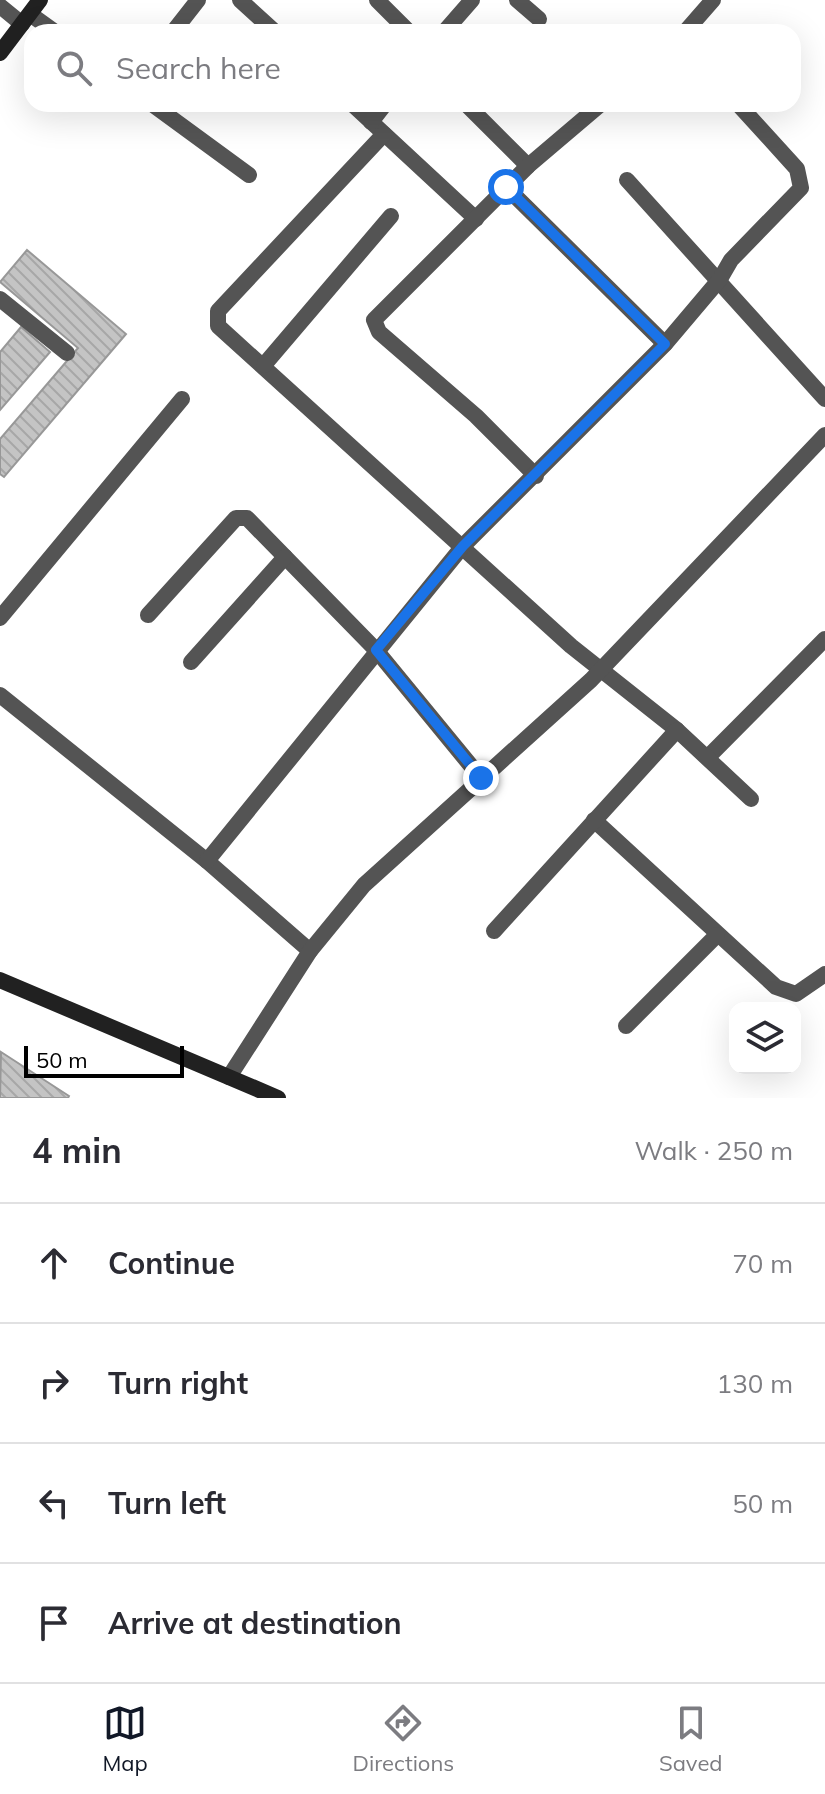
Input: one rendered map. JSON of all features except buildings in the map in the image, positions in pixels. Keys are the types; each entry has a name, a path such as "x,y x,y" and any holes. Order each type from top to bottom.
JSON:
{"street":[{"path":"179,24 198,0"},
{"path":"240,0 266,24"},
{"path":"377,0 401,24"},
{"path":"451,24 472,0"},
{"path":"517,0 539,19"},
{"path":"692,24 713,0"},
{"path":"0,6 31,13 0,53"},
{"path":"163,112 249,175"},
{"path":"360,112 476,219"},
{"path":"371,122 379,112"},
{"path":"474,112 528,166"},
{"path":"536,476 374,323 506,187 592,112"},
{"path":"207,861 463,546 665,344 720,279 731,260 801,188 797,169 745,112"},
{"path":"384,134 218,311 218,326 600,670 677,730 751,799"},
{"path":"627,180 720,279 825,399"},
{"path":"506,187 665,344"},
{"path":"264,365 391,216"},
{"path":"0,299 67,353"},
{"path":"0,618 182,399"},
{"path":"229,1077 329,925 394,854 534,734 600,670 825,435"},
{"path":"148,615 236,518 252,521 376,650 481,778"},
{"path":"191,662 285,557"},
{"path":"708,757 825,639"},
{"path":"3,704 207,861 310,951"},
{"path":"494,931 677,730"},
{"path":"594,820 717,935 786,992 796,994 809,988 825,974"},
{"path":"626,1026 717,935"},
{"path":"0,980 278,1098"}],"route":[{"path":"481,778 376,650 463,546 665,344 506,187"}]}
